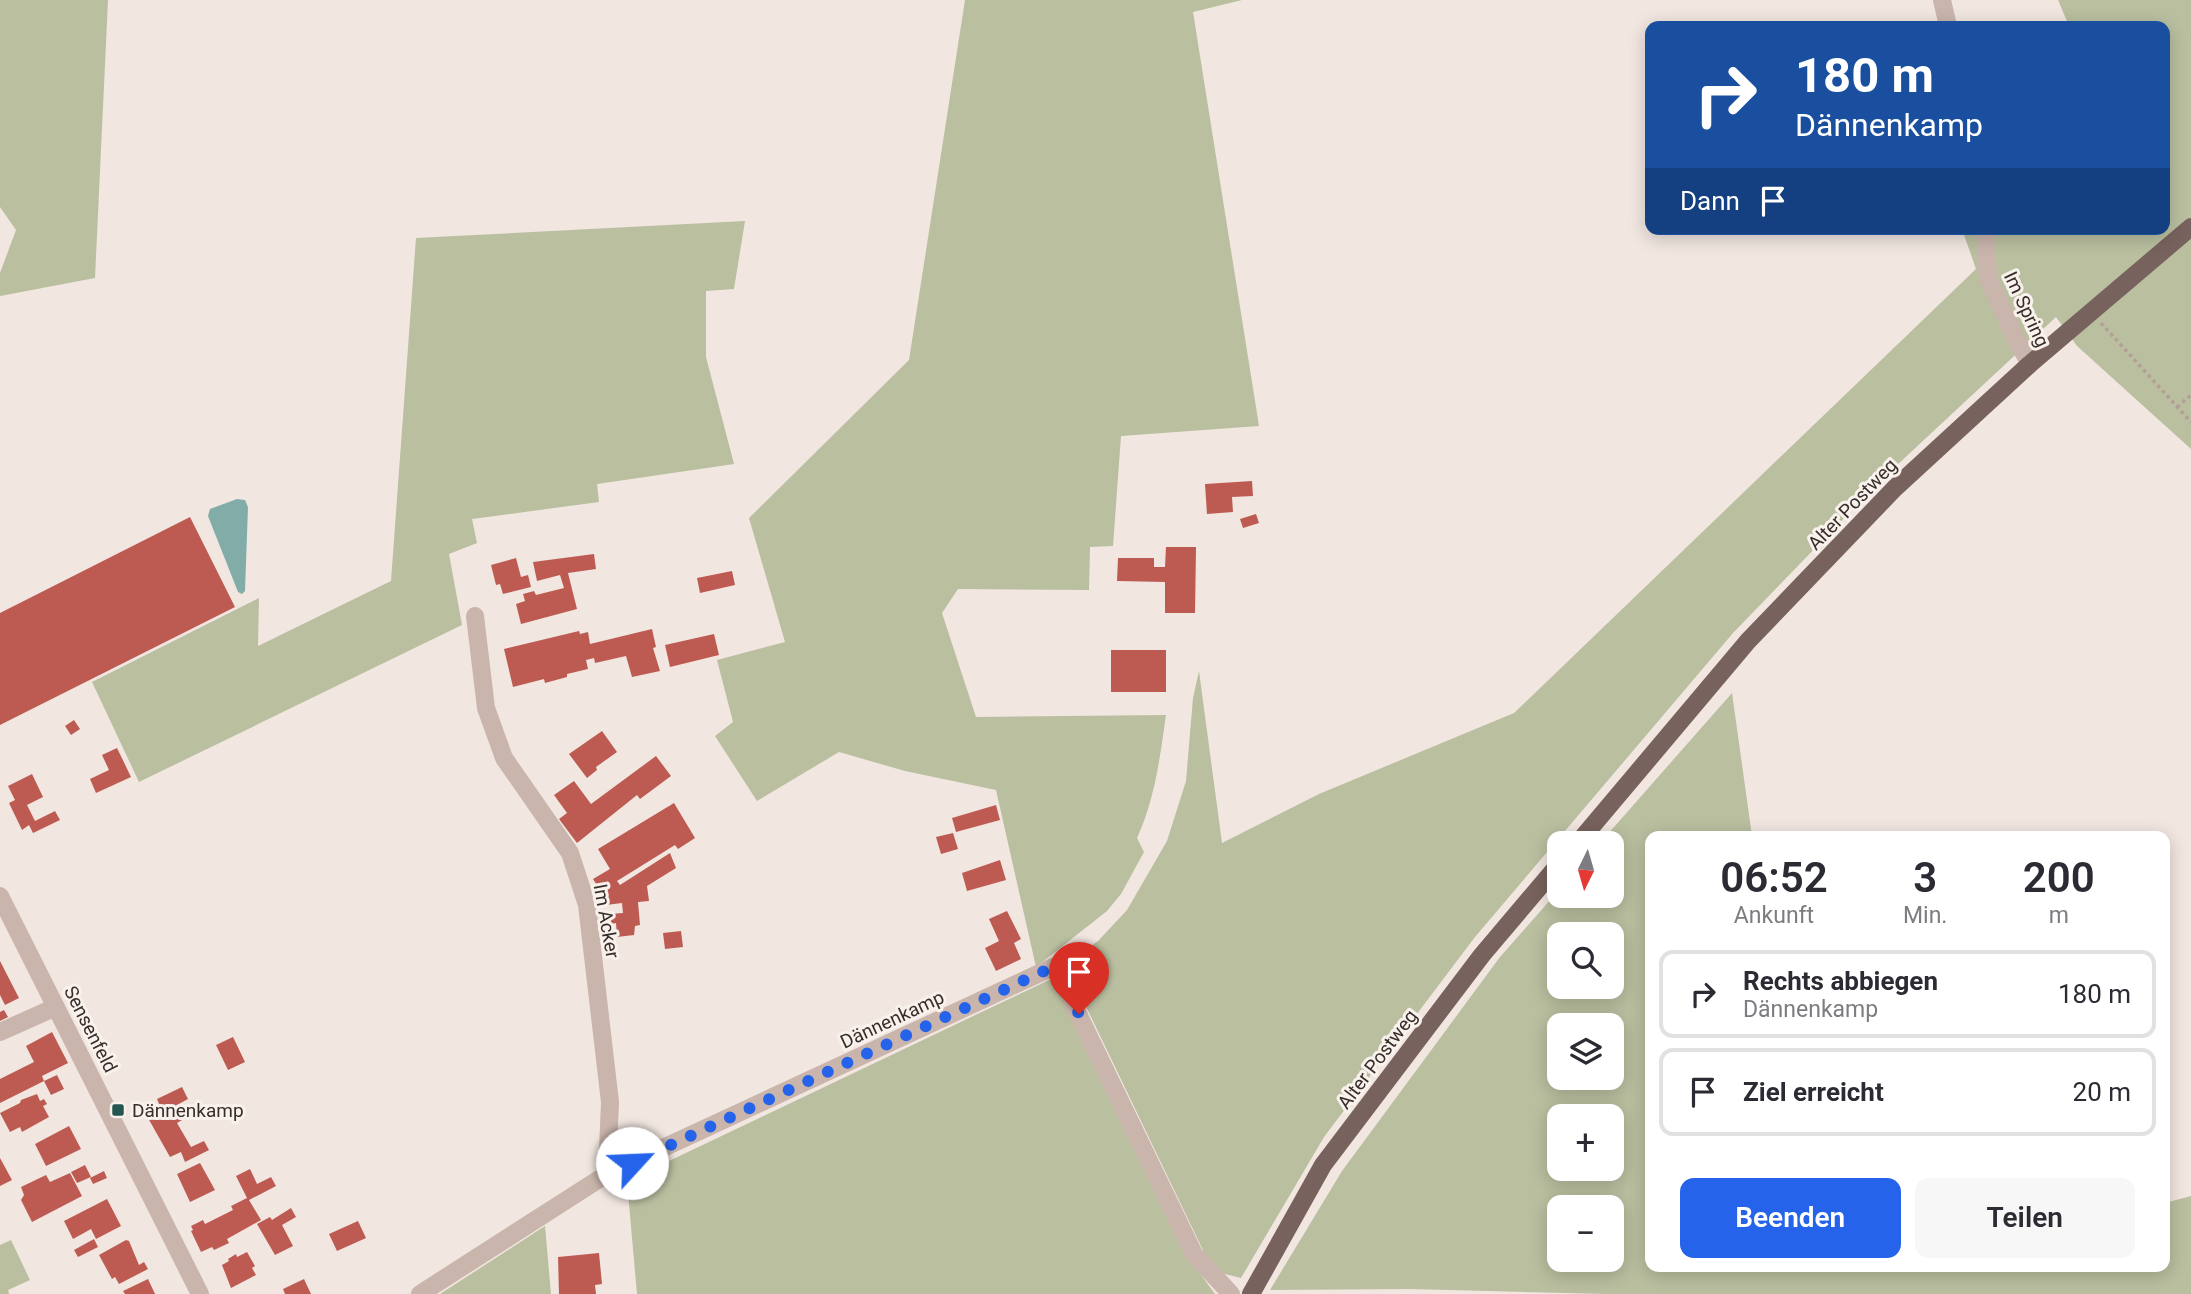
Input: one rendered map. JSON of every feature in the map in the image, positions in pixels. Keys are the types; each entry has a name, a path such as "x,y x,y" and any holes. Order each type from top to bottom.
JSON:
{"main road":[{"name":"Alter Postweg","path":"1588,831 1748,641 1895,488 2030,364 2191,227"},
{"name":"Alter Postweg","path":"1251,1294 1323,1165 1482,955 1547,878"}],"street":[{"path":"1942,0 1947,21"},
{"name":"Im Spring","path":"1985,235 1988,279 2030,364"},
{"name":"Im Acker","path":"475,616 486,708 504,758 570,853 587,905 610,1102 607,1174"},
{"name":"Sensenfeld","path":"0,896 200,1294"},
{"name":"Dännenkamp","path":"421,1294 607,1174 1055,966 1194,1254 1231,1294"},
{"path":"0,1032 56,1007"}],"path":[{"path":"2091,312 2191,422"},
{"path":"2177,407 2191,395"}],"green space":[{"path":"0,0 108,0 95,278 0,296 0,273 16,230 0,207"},
{"path":"965,0 1242,0 1193,12 1259,426 1121,436 1113,546 1090,547 1089,590 958,589 942,613 976,717 1166,715 1153,793 1137,838 1144,852 1121,894 1107,911 1036,967 996,790 905,771 839,752 757,801 715,736 733,722 717,660 785,642 749,518 909,360"},
{"path":"2058,0 2191,0 2191,449 2077,346 2056,317 1882,479 1733,633 1565,831 1547,831 1547,852 1475,937 1324,1137 1241,1278 1213,1271 1068,969 1076,956 1098,941 1127,910 1167,841 1186,781 1193,698 1199,671 1222,843 1319,794 1514,713 1976,269 1964,235 2170,235 2170,21 2067,21"},
{"path":"745,221 734,289 706,291 706,357 734,464 597,484 599,502 472,519 477,543 449,554 462,625 139,782 92,682 259,598 258,646 391,581 416,238"},
{"path":"1732,693 1751,831 1645,831 1645,1272 2170,1272 2170,1202 2191,1196 2191,1294 1605,1294 1410,1289 1270,1290 1342,1171 1500,957 1547,904 1547,908 1624,908 1624,831 1611,831"},
{"path":"1053,978 1189,1258 1215,1294 637,1294 627,1181"},
{"path":"545,1226 551,1294 440,1294"},
{"path":"11,1240 30,1280 8,1290 9,1294 0,1294 0,1245"}],"water":[{"path":"237,499 245,500 248,507 245,591 242,594 238,592 208,516 210,509"}],"building":[{"path":"1252,481 1253,496 1232,497 1233,512 1207,514 1205,484"},
{"path":"1256,514 1259,523 1243,528 1240,519"},
{"path":"190,517 235,607 0,725 0,613"},
{"path":"1166,547 1196,547 1195,613 1165,613 1165,582 1117,581 1118,558 1154,558 1154,567 1165,567"},
{"path":"594,554 596,569 568,573 577,609 521,624 516,604 525,601 523,594 534,591 536,595 564,588 560,575 537,581 533,562"},
{"path":"516,558 521,577 528,575 531,587 503,594 500,584 496,585 491,565"},
{"path":"732,571 735,585 700,593 697,578"},
{"path":"652,629 656,647 653,648 660,671 632,677 626,656 595,663 594,658 586,660 588,669 567,674 567,677 545,683 544,679 513,687 504,649 579,631 580,634 588,632 590,644"},
{"path":"714,634 719,655 670,667 665,645"},
{"path":"1111,650 1166,650 1166,692 1111,692"},
{"path":"74,720 80,729 71,735 65,726"},
{"path":"602,731 617,752 596,767 597,770 587,778 569,754"},
{"path":"117,748 131,777 96,793 90,779 109,770 102,755"},
{"path":"656,756 671,776 640,799 637,795 577,843 559,819 567,813 554,795 574,781 591,804"},
{"path":"32,774 43,797 27,805 35,821 55,811 60,820 33,833 29,825 22,830 9,803 15,800 8,786"},
{"path":"674,803 695,838 678,849 675,845 617,881 620,885 670,853 676,868 647,886 649,901 638,902 640,925 635,926 634,935 617,937 616,923 611,924 610,914 623,913 622,903 598,906 597,899 603,895 593,879 610,869 598,849"},
{"path":"996,805 1000,820 956,832 952,818"},
{"path":"953,833 958,849 941,854 936,837"},
{"path":"1000,860 1006,880 967,891 962,873"},
{"path":"1007,911 1021,939 1014,943 1021,959 996,971 985,948 999,941 989,919"},
{"path":"681,931 683,947 665,949 663,933"},
{"path":"0,961 19,998 5,1005 0,995"},
{"path":"4,1010 8,1017 0,1021 0,1012"},
{"path":"52,1032 68,1063 42,1076 44,1081 0,1103 0,1079 34,1062 26,1046"},
{"path":"233,1037 245,1062 228,1070 216,1045"},
{"path":"57,1075 64,1089 51,1095 44,1081"},
{"path":"182,1087 188,1099 175,1106 182,1120 177,1123 191,1147 204,1141 209,1150 185,1162 181,1152 170,1157 148,1118 162,1111 157,1099"},
{"path":"37,1094 40,1101 44,1099 47,1104 43,1106 49,1117 22,1132 20,1127 10,1132 0,1113"},
{"path":"69,1126 81,1149 46,1166 35,1144"},
{"path":"0,1158 12,1180 0,1186"},
{"path":"200,1163 215,1190 190,1202 177,1174"},
{"path":"85,1165 91,1177 77,1183 71,1172"},
{"path":"250,1169 257,1184 271,1177 276,1186 249,1200 261,1220 227,1239 229,1243 201,1252 191,1226 203,1220 205,1224 233,1210 231,1206 247,1198 236,1176"},
{"path":"104,1171 107,1178 93,1184 90,1178"},
{"path":"70,1173 82,1196 32,1222 21,1200 24,1195 21,1187 46,1175 50,1182"},
{"path":"107,1199 121,1226 96,1239 91,1229 73,1239 64,1221"},
{"path":"291,1208 296,1217 282,1225 293,1246 275,1255 257,1224 270,1217 272,1220"},
{"path":"358,1221 366,1238 337,1251 329,1234"},
{"path":"94,1239 98,1247 78,1257 74,1250"},
{"path":"126,1240 129,1241 139,1265 144,1262 148,1269 119,1284 115,1277 112,1279 99,1255"},
{"path":"247,1252 255,1266 252,1268 256,1275 231,1288 222,1265 236,1254 237,1257"},
{"path":"599,1253 602,1284 595,1285 596,1294 559,1294 558,1257"},
{"path":"148,1279 155,1294 125,1294 123,1291"},
{"path":"304,1279 311,1294 285,1294 283,1289"}],"place":[{"name":"Dännenkamp","path":"118,1110"}],"route":[{"path":"632,1163 1055,966 1079,1014"}]}
